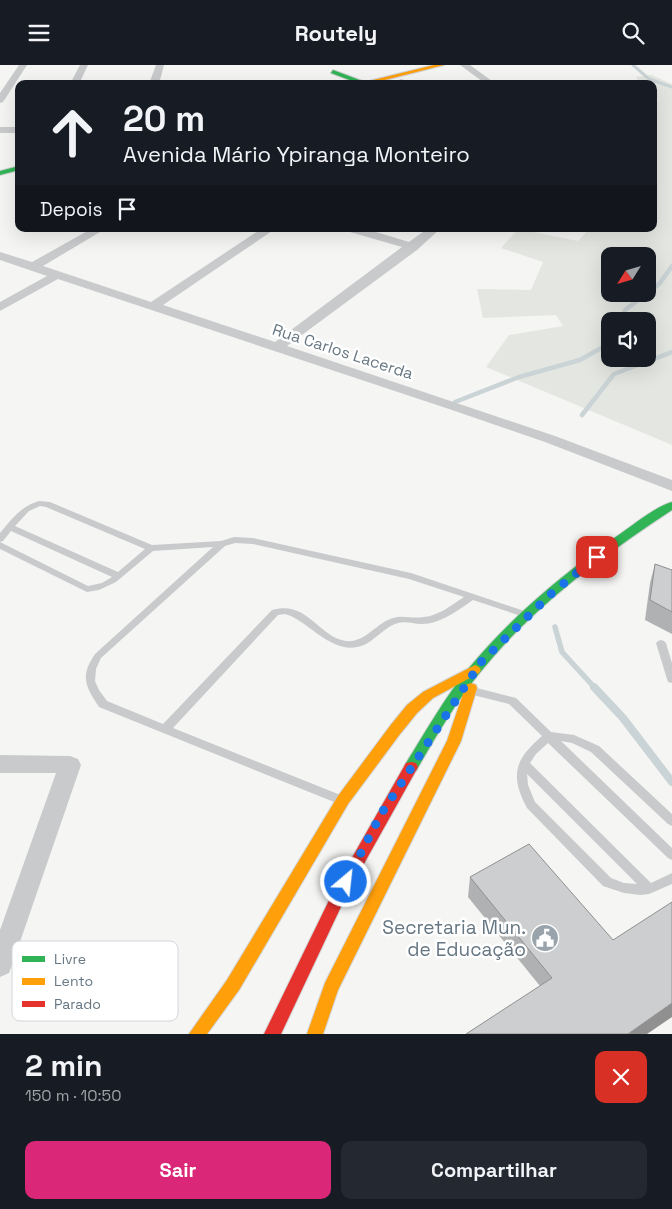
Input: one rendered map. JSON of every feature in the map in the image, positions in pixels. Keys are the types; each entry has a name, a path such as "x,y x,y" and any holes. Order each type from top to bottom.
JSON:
{"main road":[{"path":"375,80 442,65"},
{"path":"413,80 464,65"},
{"path":"329,68 355,80"},
{"path":"329,68 339,80"},
{"path":"0,168 15,164"},
{"path":"0,173 15,170"},
{"path":"272,1034 319,932 381,814 475,670 495,646 566,580 639,526 672,505"},
{"path":"315,1034 331,988 454,741 471,690 475,670"},
{"path":"197,1034 233,985 343,800 412,709 428,695 475,670"}],"street":[{"path":"0,100 23,65"},
{"path":"76,80 84,65"},
{"path":"155,80 160,65"},
{"path":"464,65 486,80"},
{"path":"0,130 15,130"},
{"path":"31,268 94,232"},
{"path":"153,307 264,232"},
{"path":"364,232 413,247"},
{"path":"276,348 430,232"},
{"name":"Rua Carlos Lacerda","path":"0,256 31,268 504,423 672,486"},
{"path":"0,307 56,276"},
{"path":"0,764 70,765 0,965"}],"lane":[{"path":"0,539 28,507 38,503 47,504 151,549 222,545"},
{"path":"10,527 118,575"},
{"path":"343,800 103,704 91,687 89,668 98,656 222,545 234,540 254,541 411,576 473,595 527,615"},
{"path":"0,545 87,589 99,589 151,549"},
{"path":"165,729 275,612 292,611 335,641 347,644 360,643 400,619 422,621 435,618 473,595"},
{"path":"661,643 672,679"},
{"path":"471,690 512,701 672,855"},
{"path":"549,736 531,753 524,764 521,783 524,795 531,805 594,871 607,882 622,889 637,891 663,885 672,878"},
{"path":"549,736 574,739 595,749 672,821"},
{"path":"524,764 649,889"}],"shaded area":[{"path":"651,75 672,84 672,445 486,367 509,335 563,326 556,315 483,318 477,289 531,290 543,262 501,248 515,232 533,232 578,241 586,232 657,232 657,101 659,100 657,99 657,80 638,80 636,77"}],"building":[{"path":"655,564 672,570 672,612 650,600"},
{"name":"Secretaria Mun. de Educação","path":"529,844 613,940 672,902 672,1003 628,1034 466,1034 552,978 470,877"}],"waterway":[{"path":"633,65 652,80"},
{"path":"657,82 672,87"},
{"path":"656,286 672,266"},
{"path":"624,312 634,303"},
{"path":"455,402 519,377 580,360 601,348"},
{"path":"582,415 614,374 672,352"},
{"path":"555,627 562,652 595,688"},
{"path":"594,687 623,718 672,782"}],"traffic: fast":[{"path":"333,72 355,80"},
{"path":"0,173 15,169"},
{"path":"411,767 465,682 495,646 541,601 566,580 618,541 672,505"}],"traffic: slow":[{"path":"377,80 441,65"},
{"path":"197,1034 233,985 343,800 395,730 412,709 428,695 475,670"},
{"path":"315,1034 331,988 454,741 471,688"}],"traffic: jam":[{"path":"272,1034 342,889 411,767"}],"place":[{"name":"Secretaria Mun. de Educação","path":"545,938"}],"route":[{"path":"346,882 381,814 435,729 481,662 495,646 566,580 597,557"}]}
